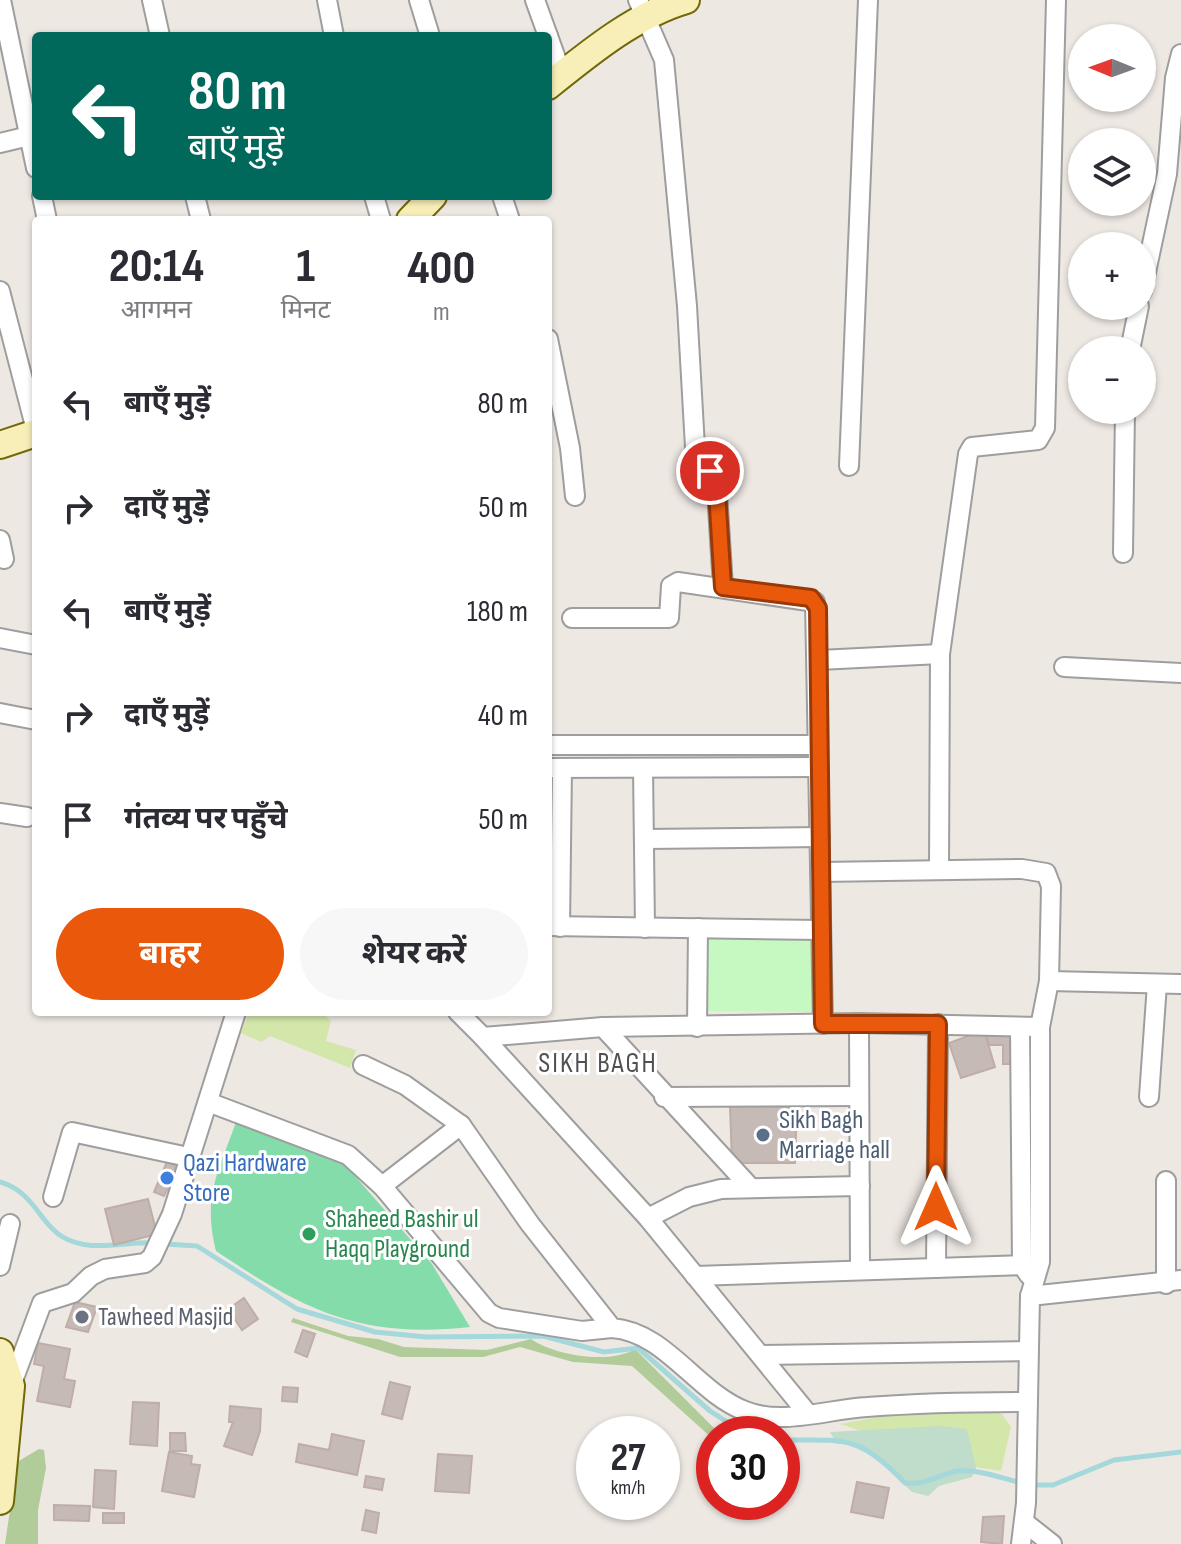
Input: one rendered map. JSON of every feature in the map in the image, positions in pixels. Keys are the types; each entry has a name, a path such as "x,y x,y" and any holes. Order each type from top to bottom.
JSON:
{"street":[{"path":"1,0 32,150"},
{"path":"152,0 159,32"},
{"path":"327,0 333,32"},
{"path":"419,0 429,32"},
{"path":"535,0 547,32"},
{"path":"555,80 608,40 642,9 686,0"},
{"path":"849,466 868,0"},
{"path":"939,869 940,654 968,454 972,447 1038,440 1045,428 1045,321 1056,0"},
{"path":"642,9 664,60 687,306 696,465 716,476 723,587"},
{"path":"1155,232 1167,174 1175,78 1181,54"},
{"path":"0,143 29,136"},
{"path":"414,216 429,200"},
{"path":"0,291 32,416"},
{"path":"552,359 570,448 575,496"},
{"path":"1123,553 1125,424"},
{"path":"0,445 32,433"},
{"path":"0,540 4,559"},
{"path":"572,618 664,619 671,613 671,586 674,583 723,587 815,602 819,660 823,1024"},
{"path":"0,638 32,644"},
{"path":"819,660 940,654"},
{"path":"1064,667 1181,673"},
{"path":"0,713 32,719"},
{"path":"552,745 818,745"},
{"path":"818,767 555,768 554,926 821,930"},
{"path":"643,768 645,928"},
{"path":"0,813 27,817"},
{"path":"645,839 820,837"},
{"path":"820,872 1022,869 1046,873 1051,886 1049,981 1040,1027 1040,1262 1028,1281"},
{"path":"697,1027 698,928"},
{"path":"1049,981 1181,984"},
{"path":"1149,1097 1157,984"},
{"path":"0,1501 11,1386 42,1303 73,1293 91,1276 116,1265 145,1263 159,1244 235,1016"},
{"path":"462,1016 648,1218 808,1414"},
{"path":"483,1037 603,1027 859,1023 1040,1027"},
{"path":"859,1023 860,1270"},
{"path":"936,1268 938,1024"},
{"path":"603,1027 664,1097 750,1187"},
{"path":"1020,1028 1028,1281 1028,1471 1021,1544"},
{"path":"363,1065 405,1085 461,1125 530,1224 612,1328"},
{"path":"664,1097 859,1096"},
{"path":"208,1102 348,1155 382,1186 489,1313 499,1318 582,1331 630,1329 657,1345 718,1396 746,1412 775,1416 876,1406 1027,1402"},
{"path":"382,1186 461,1125"},
{"path":"53,1197 72,1132 87,1132 188,1157"},
{"path":"695,1276 936,1268 1028,1281 1174,1282 1166,1181"},
{"path":"648,1218 689,1197 750,1187 860,1186"},
{"path":"0,1266 10,1224"},
{"path":"762,1355 1028,1351"},
{"path":"0,1352 11,1386"},
{"path":"1024,1522 1052,1544"}],"green space":[{"path":"702,936 816,936 817,1012 702,1011"},
{"path":"247,1016 325,1016 331,1021 326,1041 356,1050 350,1068 270,1036 261,1042 241,1033"},
{"name":"Shaheed Bashir ul Haqq Playground","path":"237,1119 340,1159 432,1264 470,1327 431,1330 396,1328 335,1316 277,1289 216,1251 211,1214 214,1184"},
{"path":"293,1318 348,1336 378,1339 404,1347 487,1350 531,1339 553,1350 582,1356 611,1356 635,1349 702,1416 696,1416 696,1424 632,1366 573,1362 520,1347 483,1357 400,1357 291,1322"},
{"path":"916,1410 1001,1413 1011,1427 1001,1471 962,1465 840,1424"},
{"path":"940,1426 967,1429 976,1468 972,1477 939,1486 928,1496 912,1492 869,1450 834,1439 830,1432"},
{"path":"39,1449 44,1450 46,1468 38,1510 38,1544 5,1544 17,1462"}],"building":[{"path":"552,862 555,862 552,917"},
{"path":"984,1030 995,1067 961,1078 949,1043"},
{"path":"986,1034 1014,1035 1014,1064 1003,1064 1003,1045 989,1045"},
{"name":"Sikh Bagh Marriage hall","path":"730,1106 797,1107 795,1163 732,1163"},
{"name":"Qazi Hardware Store","path":"169,1157 180,1164 164,1196 154,1192"},
{"path":"148,1199 157,1234 114,1245 105,1209"},
{"path":"244,1298 258,1319 242,1330 228,1309"},
{"name":"Tawheed Masjid","path":"75,1302 97,1307 88,1332 66,1327"},
{"path":"303,1330 315,1334 307,1357 295,1352"},
{"path":"38,1343 70,1349 64,1379 75,1381 70,1407 37,1401 44,1366 34,1364"},
{"path":"390,1382 410,1387 402,1419 382,1414"},
{"path":"283,1387 298,1388 297,1402 282,1401"},
{"path":"133,1402 159,1403 157,1446 130,1444"},
{"path":"230,1406 261,1409 260,1431 252,1455 224,1446 233,1422 229,1422"},
{"path":"170,1433 185,1433 186,1451 170,1451"},
{"path":"332,1434 364,1441 357,1475 296,1462 299,1444 329,1450"},
{"path":"169,1452 192,1456 191,1464 200,1465 194,1497 162,1491"},
{"path":"438,1454 472,1456 469,1493 435,1491"},
{"path":"95,1470 116,1471 114,1509 93,1507"},
{"path":"366,1476 384,1479 382,1490 364,1487"},
{"path":"857,1482 889,1488 883,1518 851,1512"},
{"path":"54,1505 90,1506 89,1521 54,1520"},
{"path":"366,1510 379,1513 376,1533 362,1530"},
{"path":"103,1513 124,1513 124,1523 103,1523"},
{"path":"1004,1516 1002,1544 981,1542 983,1517"}],"waterway":[{"path":"0,1182 21,1193 53,1230 72,1241 95,1246 155,1243"},
{"path":"165,1244 197,1246 297,1309 375,1332 426,1337 543,1336 604,1352 638,1348 718,1416"},
{"path":"800,1440 837,1441 862,1448 905,1483 924,1482 961,1471 1021,1483"},
{"path":"1031,1485 1053,1485 1114,1460 1181,1452"}],"place":[{"name":"Sikh Bagh Marriage hall","path":"763,1135"},
{"name":"Qazi Hardware Store","path":"167,1178"},
{"name":"Shaheed Bashir ul Haqq Playground","path":"309,1234"},
{"name":"Tawheed Masjid","path":"82,1317"}],"district":[{"name":"SIKH BAGH","path":"598,1063"}],"route":[{"path":"710,471 716,476 723,587 811,598 818,608 823,1024 938,1024 936,1207"}]}
